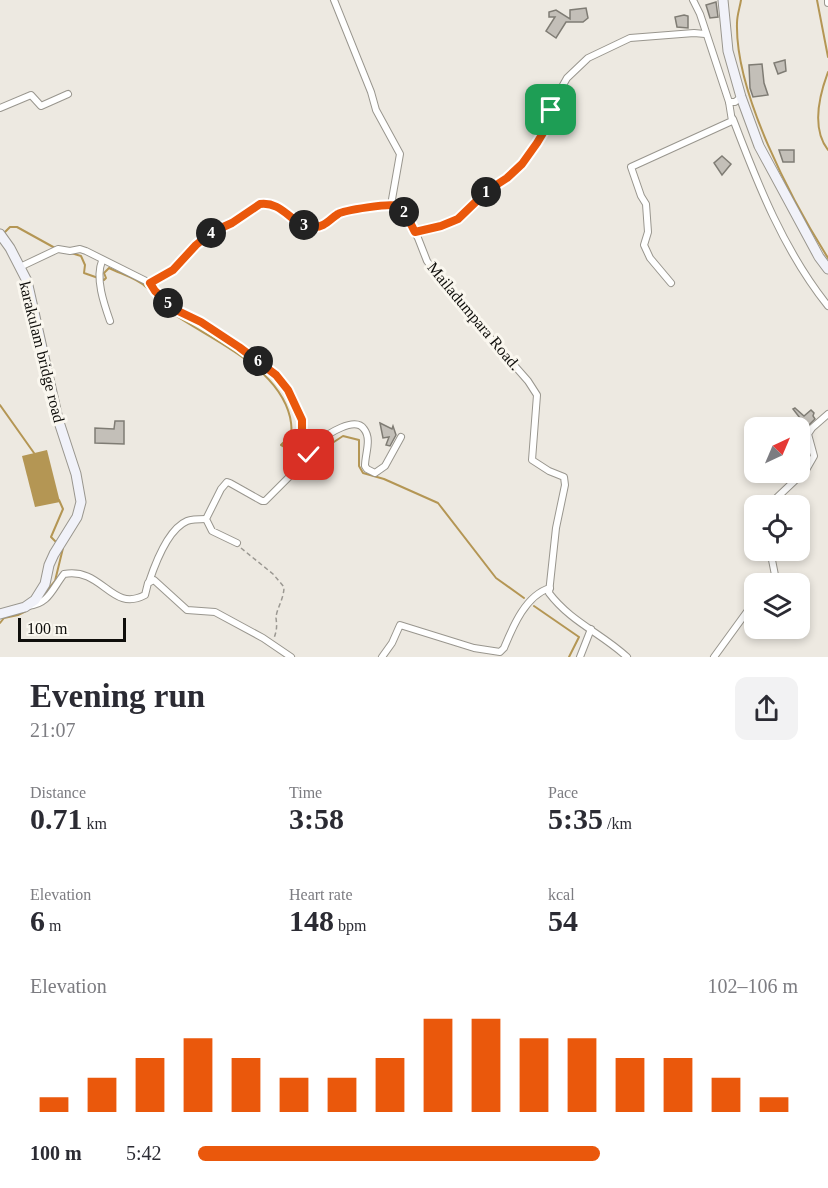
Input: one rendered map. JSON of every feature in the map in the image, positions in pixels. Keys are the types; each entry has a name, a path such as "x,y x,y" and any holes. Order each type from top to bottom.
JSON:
{"main road":[{"path":"723,0 728,51 741,97 759,146 814,248 828,269"},
{"name":"karakulam bridge road","path":"2,236 27,281 58,420 76,474 81,502 77,517 49,566 45,584 35,600 24,607"},
{"path":"0,614 24,607"}],"street":[{"path":"150,283 173,270 196,245 212,232 232,223 260,204 278,206 298,222 315,227 348,210 391,205 400,154 376,110 371,92 333,0"},
{"path":"693,0 751,166 789,250 808,281 828,306"},
{"path":"415,232 458,219 487,191 507,178 522,164 543,133 554,101 567,78 588,58 630,38 705,34"},
{"path":"0,108 31,95 41,106 68,94"},
{"path":"729,102 735,102 741,97"},
{"path":"670,283 650,258 644,245 648,232 646,204 631,167 732,121 733,118"},
{"name":"Mailadumpara Road.","path":"391,205 402,210 415,232 427,261 442,282 528,381 537,395 532,460 564,477 565,485 556,528 550,588"},
{"path":"20,267 58,249 70,251 80,249 150,283 155,291 176,310 201,322 239,347 276,375 288,390 302,420 303,463 265,501 227,482 206,519"},
{"path":"102,261 99,268 103,303 110,321"},
{"path":"780,495 806,470 814,456 808,434 828,414"},
{"path":"304,455 311,454 317,443 333,432 358,425 364,429 368,438 365,466 375,472 386,466 401,437"},
{"path":"206,519 212,531 237,543"},
{"path":"24,607 39,605 52,592 64,574 75,572 88,577 125,600 135,601 146,595 157,557 179,526 188,520 206,519"},
{"path":"148,583 154,580 187,610 215,612 291,657"},
{"path":"382,657 392,643 400,625 474,648 500,652 529,602 538,592 550,588 549,593 563,611 627,657"},
{"path":"714,657 744,616"},
{"path":"580,657 591,629"}],"path":[{"path":"237,543 244,552 273,574 284,587 284,597 276,617 278,624 273,645"}],"shaded area":[{"path":"47,450 60,502 35,507 22,456"}],"building":[{"path":"716,2 718,17 710,18 706,5"},
{"path":"586,8 588,18 583,22 566,22 556,38 546,31 555,17 549,17 549,12 556,10 570,19 570,10"},
{"path":"688,16 688,28 677,27 675,17"},
{"path":"785,60 786,71 778,74 774,63"},
{"path":"762,64 768,95 753,97 750,88 749,65"},
{"path":"779,150 794,150 794,162 783,162"},
{"path":"722,156 731,164 722,175 714,163"},
{"path":"795,408 804,416 811,410 815,419 810,424 810,417 799,417 793,409"},
{"path":"115,421 124,421 124,444 95,443 95,428 114,429"},
{"path":"380,423 392,429 393,426 396,435 390,446 386,445 389,437 383,438"}],"waterway":[{"path":"741,0 737,17 739,51 755,113 782,176 828,258"},
{"path":"817,0 828,57"},
{"path":"828,72 818,112 820,132 828,150"},
{"path":"3,234 10,227 17,227 55,248"},
{"path":"71,253 81,256 85,265 84,273 104,280 106,278 104,273 109,268 138,281 150,290 168,310 258,369 283,399 290,417 291,433 281,445 298,454"},
{"path":"0,405 34,453"},
{"path":"308,459 343,436 359,440 359,466 363,473 384,479 438,503 496,578 524,598"},
{"path":"57,543 51,537 63,509 59,500"},
{"path":"42,597 55,581 63,548 61,546"},
{"path":"534,606 579,637 569,657"},
{"path":"0,623 4,618 26,611"}],"route":[{"path":"309,455 304,455 300,413 288,390 276,375 201,322 176,310 155,291 150,283 173,270 196,245 212,232 232,223 262,203 278,206 298,222 312,227 326,223 341,212 353,208 367,209 394,205 402,210 415,232 458,219 487,191 498,185 522,164 543,133 551,110"}]}
